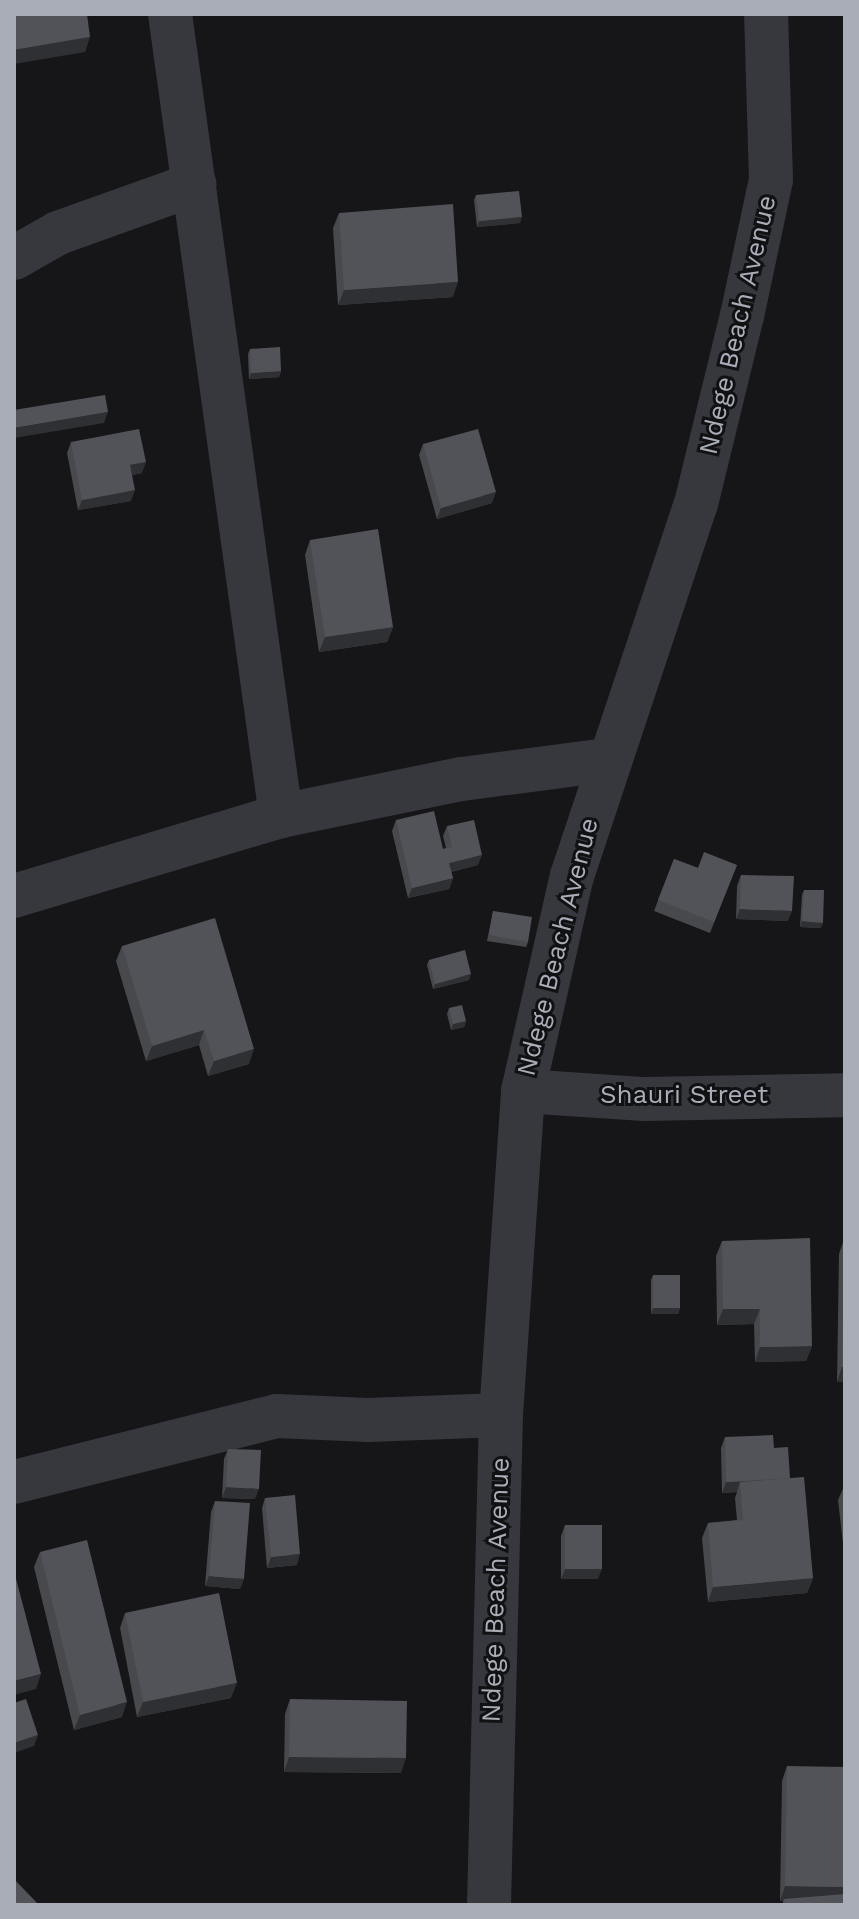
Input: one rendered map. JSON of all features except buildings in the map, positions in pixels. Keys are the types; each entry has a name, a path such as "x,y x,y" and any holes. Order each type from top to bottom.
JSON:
{"street":[{"path":"170,14 281,816"},
{"name":"Ndege Beach Avenue","path":"489,1905 501,1415 523,1091 572,876 607,760 696,504 771,180 766,14"},
{"path":"14,258 58,233 195,184"},
{"path":"14,896 114,862 281,816 462,779 607,760"},
{"name":"Shauri Street","path":"523,1091 645,1099 845,1095"},
{"path":"14,1482 277,1416 368,1420 501,1415"}]}
